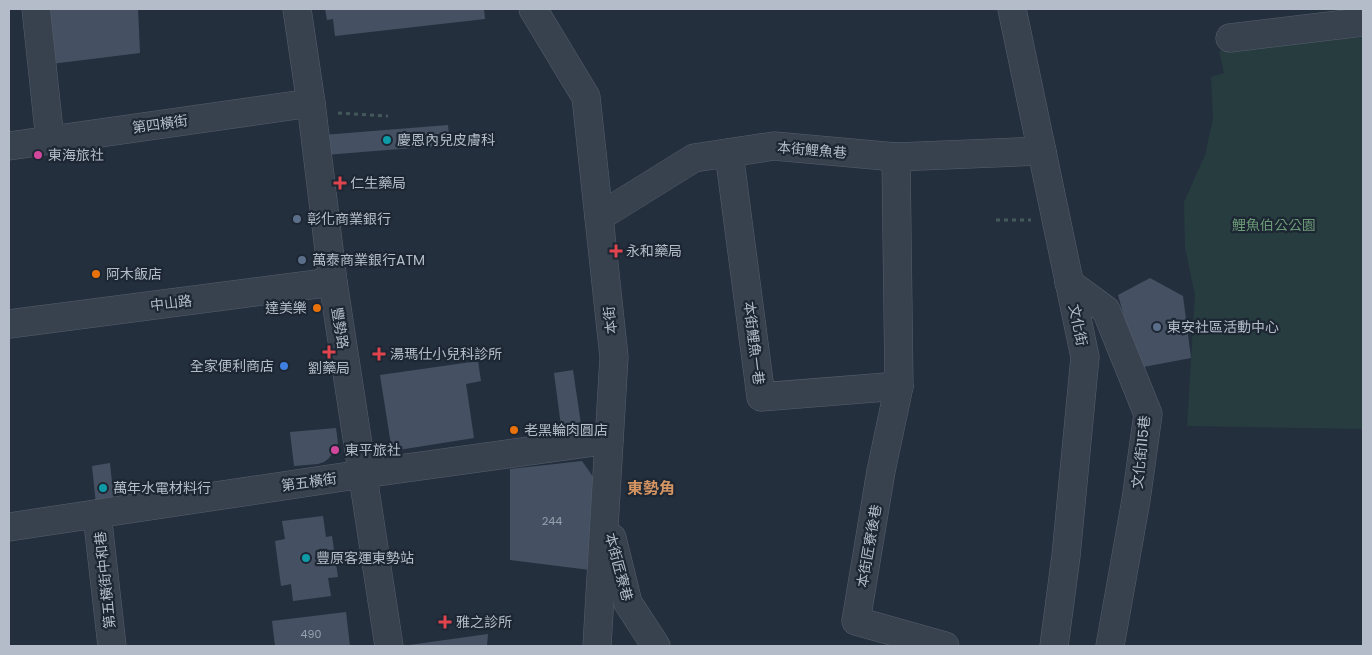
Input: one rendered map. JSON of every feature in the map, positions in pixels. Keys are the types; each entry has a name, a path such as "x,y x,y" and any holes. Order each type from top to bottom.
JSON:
{"street":[{"path":"36,9 50,140"},
{"name":"豐勢路","path":"297,9 311,103 333,282 389,646"},
{"name":"本街","path":"533,9 586,97 614,357 597,646"},
{"name":"文化街","path":"1012,9 1085,357 1066,556 1054,646"},
{"path":"1230,38 1363,22"},
{"name":"第四橫街","path":"9,146 311,103"},
{"name":"本街鯉魚巷","path":"599,217 694,158 774,146 896,157 1042,150"},
{"name":"本街鯉魚一巷","path":"729,153 761,397 899,386"},
{"path":"896,157 899,386"},
{"name":"中山路","path":"9,324 333,282"},
{"name":"文化街115巷","path":"1069,282 1106,310 1148,414 1136,500 1110,646"},
{"name":"本街匠寮後巷","path":"899,386 856,621 945,646"},
{"name":"第五橫街","path":"9,526 609,440"},
{"name":"本街匠寮巷","path":"605,510 628,604 656,646"},
{"name":"第五橫街中和巷","path":"97,514 112,646"}],"path":[{"path":"311,103 339,114 388,116"},
{"path":"996,220 1056,221"}],"green space":[{"name":"鯉魚伯公公園","path":"1363,37 1363,429 1187,426 1195,295 1185,248 1184,202 1205,155 1213,119 1211,77 1224,73 1219,51"}],"building":[{"path":"44,9 138,9 140,53 51,64"},
{"path":"325,9 484,9 485,19 335,36 333,19 327,20"},
{"name":"慶恩內兒皮膚科","path":"448,125 450,145 325,155 323,135"},
{"name":"東安社區活動中心","path":"1150,278 1183,296 1191,358 1138,368 1118,295"},
{"path":"478,361 481,381 466,384 474,438 392,451 380,375"},
{"path":"573,370 583,438 563,441 554,373"},
{"path":"336,428 338,443 328,459 318,464 294,466 290,432"},
{"path":"582,461 596,481 590,570 510,560 510,469"},
{"name":"萬年水電材料行","path":"110,463 115,511 97,514 92,466"},
{"name":"豐原客運東勢站","path":"323,516 326,537 332,536 338,577 328,578 331,596 293,601 291,584 281,586 275,541 285,539 282,521"},
{"path":"346,612 350,646 275,646 272,621"},
{"path":"488,634 487,646 409,646 409,645"}],"place":[{"name":"慶恩內兒皮膚科","path":"387,140"},
{"name":"東海旅社","path":"38,155"},
{"name":"仁生藥局","path":"340,183"},
{"name":"彰化商業銀行","path":"297,219"},
{"name":"永和藥局","path":"616,251"},
{"name":"萬泰商業銀行ATM","path":"302,260"},
{"name":"阿木飯店","path":"96,274"},
{"name":"達美樂","path":"317,308"},
{"name":"東安社區活動中心","path":"1157,327"},
{"name":"劉藥局","path":"329,352"},
{"name":"湯瑪仕小兒科診所","path":"379,354"},
{"name":"全家便利商店","path":"284,366"},
{"name":"老黑輪肉圓店","path":"514,430"},
{"name":"東平旅社","path":"335,450"},
{"name":"萬年水電材料行","path":"103,488"},
{"name":"豐原客運東勢站","path":"306,558"},
{"name":"雅之診所","path":"445,622"}],"district":[{"name":"東勢角","path":"651,488"}]}
